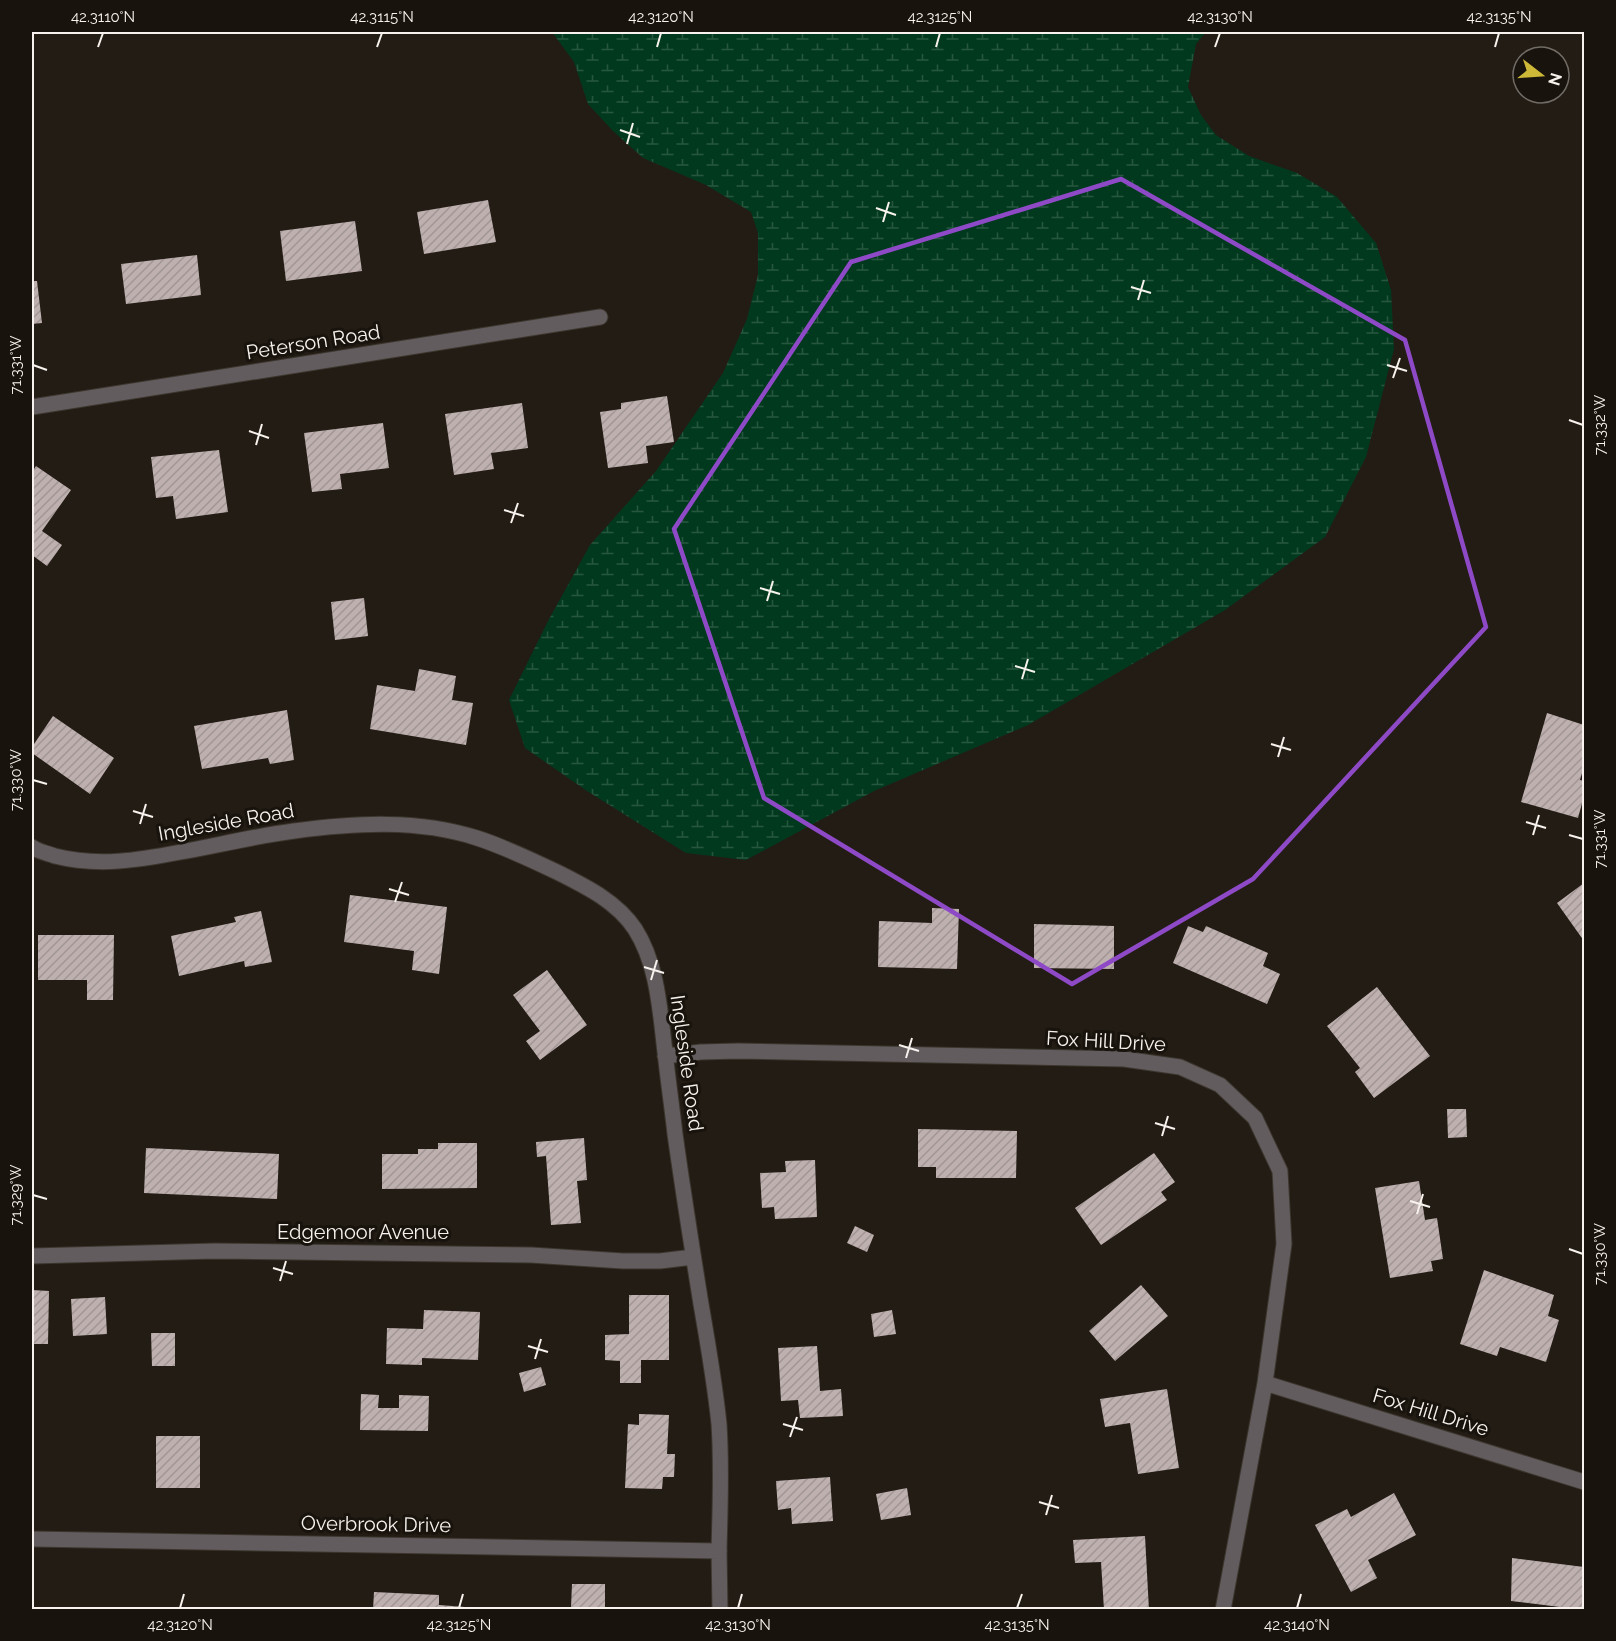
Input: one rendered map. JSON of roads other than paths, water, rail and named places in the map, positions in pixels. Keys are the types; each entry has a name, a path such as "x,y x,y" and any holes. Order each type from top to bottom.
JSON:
{"street":[{"name":"Peterson Road","path":"32,407 600,318"},
{"name":"Ingleside Road","path":"32,848 73,860 109,862 141,859 323,827 402,824 439,828 476,837 569,878 598,894 619,910 635,930 645,951 660,1010 675,1137 718,1421 721,1466 720,1610"},
{"name":"Fox Hill Drive","path":"666,1056 738,1051 1124,1059 1180,1067 1220,1085 1255,1118 1280,1171 1284,1244 1265,1383 1223,1610"},
{"name":"Edgemoor Avenue","path":"32,1256 216,1251 495,1254 623,1261 660,1261 693,1257"},
{"name":"Fox Hill Drive","path":"1265,1383 1584,1482"},
{"name":"Overbrook Drive","path":"32,1539 719,1551"}]}
